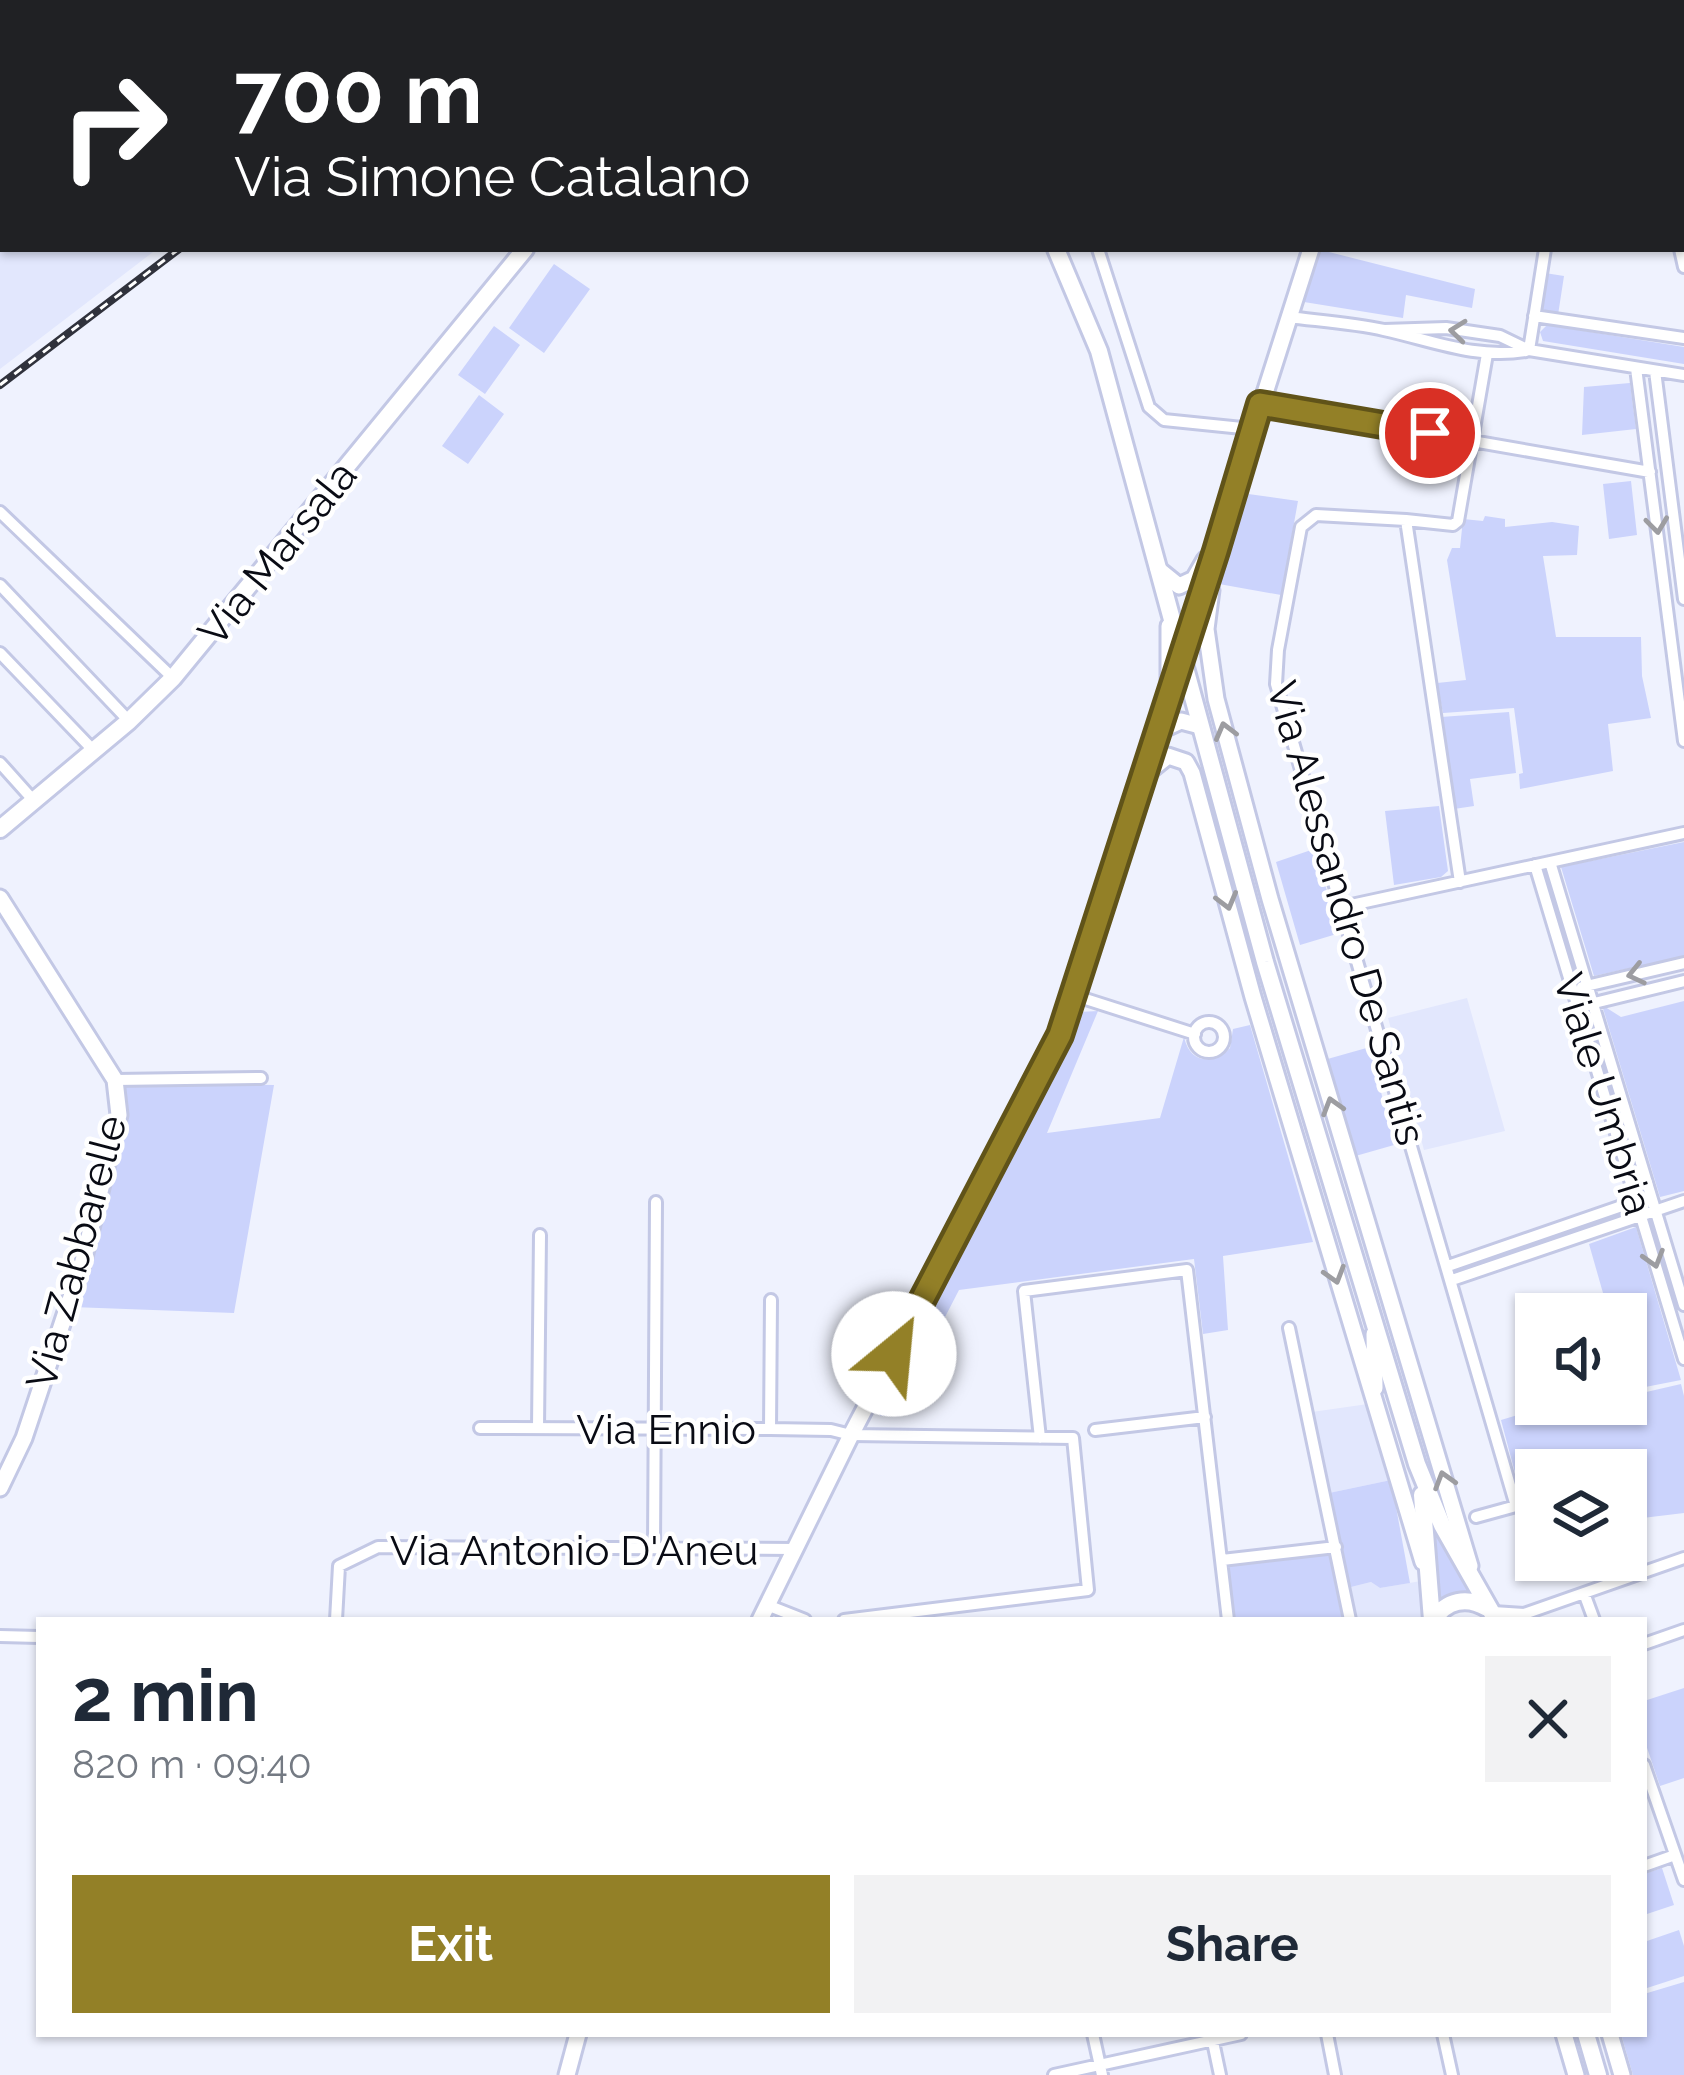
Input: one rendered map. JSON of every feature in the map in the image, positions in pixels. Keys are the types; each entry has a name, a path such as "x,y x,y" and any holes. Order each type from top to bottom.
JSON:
{"main road":[{"name":"Via Marsala","path":"3,820 94,751 172,678 523,252"},
{"path":"1057,252 1099,351 1265,962 1417,1464 1442,1525 1491,1614"},
{"path":"1417,1464 1433,1617"},
{"path":"1436,1617 1446,1606 1468,1600 1491,1614"},
{"path":"1587,2037 1598,2075"}],"street":[{"path":"1100,252 1155,415 1164,420 1252,429"},
{"path":"764,1612 851,1435 1046,1068 1310,252"},
{"path":"1529,350 1545,252"},
{"path":"1288,316 1384,330 1444,348 1487,354 1529,350 1684,375"},
{"path":"1534,316 1684,338"},
{"path":"1384,330 1446,328 1500,336 1529,350"},
{"path":"1460,881 1406,520 1453,525 1458,521 1487,354"},
{"path":"1636,368 1684,741"},
{"path":"1655,371 1684,599"},
{"path":"1260,404 1650,472"},
{"path":"0,512 172,678"},
{"name":"Via Alessandro De Santis","path":"1406,520 1327,513 1301,527 1276,684 1516,1506 1476,1517"},
{"path":"1156,566 1172,583 1189,583 1200,571 1222,525"},
{"path":"1216,551 1206,629 1208,663 1270,899 1478,1592"},
{"path":"1661,563 1679,561"},
{"path":"0,585 129,721"},
{"path":"1165,706 1170,640 1164,598 1185,600 1202,593"},
{"path":"0,653 94,751"},
{"path":"1156,732 1181,721 1200,726"},
{"path":"1142,779 1168,756 1186,761 1192,773 1260,1020 1432,1592"},
{"path":"0,764 34,801"},
{"path":"1342,907 1684,833"},
{"name":"Viale Umbria","path":"1550,862 1684,1305"},
{"name":"Viale Umbria","path":"1535,865 1640,1214 1678,1320 1684,1359"},
{"name":"Via Zabbarelle","path":"0,898 115,1079 119,1114 83,1261 24,1438 0,1488"},
{"path":"1265,962 1270,899"},
{"path":"1572,989 1684,963"},
{"path":"1577,1006 1684,981"},
{"path":"1073,995 1195,1034"},
{"path":"115,1079 260,1078"},
{"path":"1448,1266 1651,1196"},
{"path":"654,1548 656,1202"},
{"path":"1452,1280 1684,1202"},
{"path":"1544,1233 1548,1246"},
{"path":"538,1428 540,1235"},
{"path":"1040,1438 1024,1291 1187,1270 1228,1617"},
{"path":"770,1429 771,1300"},
{"path":"1374,1325 1376,1410"},
{"path":"1289,1328 1349,1617"},
{"path":"1095,1430 1204,1417"},
{"name":"Via Ennio","path":"480,1428 831,1430 851,1435 1072,1438 1088,1590 868,1617"},
{"name":"Via Antonio D'Aneu","path":"336,1617 339,1566 378,1546 795,1550"},
{"path":"1222,1560 1336,1547"},
{"path":"1491,1614 1507,1616 1544,1608 1684,1558"},
{"path":"1584,1593 1593,1617"},
{"path":"1530,1617 1544,1608"},
{"path":"1647,1643 1684,1630"},
{"path":"0,1636 36,1637"},
{"path":"1647,1773 1684,1880"},
{"path":"1647,1865 1676,1855"},
{"path":"567,2075 577,2037"},
{"path":"1094,2037 1101,2070"},
{"path":"1054,2075 1101,2070 1212,2037 1220,2075"},
{"path":"1328,2037 1335,2075"},
{"path":"1444,2037 1452,2075"},
{"path":"1565,2037 1576,2075"},
{"path":"1611,2037 1622,2075"}],"shaded area":[{"path":"0,252 153,252 0,369"},
{"path":"1320,252 1475,289 1472,308 1406,295 1403,318 1304,302"},
{"path":"554,264 590,289 544,353 509,328"},
{"path":"1545,273 1564,276 1558,315 1539,312"},
{"path":"1547,325 1684,347 1684,364 1543,341 1540,332"},
{"path":"494,326 520,345 485,394 458,375"},
{"path":"1630,383 1636,429 1582,435 1584,387"},
{"path":"479,395 504,414 468,464 442,446"},
{"path":"1631,481 1637,535 1609,539 1603,484"},
{"path":"1241,493 1298,501 1281,595 1219,584"},
{"path":"1485,516 1505,519 1505,527 1552,522 1579,526 1577,555 1543,556 1556,637 1641,637 1642,676 1651,718 1608,724 1613,771 1520,789 1519,774 1523,773 1514,708 1443,713 1437,683 1466,680 1447,560 1452,548 1460,548 1463,519 1483,521"},
{"path":"1509,712 1516,773 1470,779 1474,806 1454,809 1441,717"},
{"path":"1439,806 1448,871 1441,877 1394,885 1385,811"},
{"path":"1684,842 1684,956 1594,976 1561,867"},
{"path":"1314,849 1340,933 1300,945 1276,862"},
{"path":"1467,998 1505,1131 1424,1150 1388,1018"},
{"path":"1684,1001 1684,1191 1660,1197 1602,1005 1621,1017"},
{"path":"1098,1011 1047,1133 1160,1118 1184,1037 1191,1052 1210,1059 1230,1048 1233,1029 1250,1025 1313,1242 1223,1256 1228,1330 1203,1334 1194,1259 959,1290 899,1406 900,1416 880,1416 875,1407 1034,1104 1074,1017 1079,1012"},
{"path":"1370,1047 1394,1145 1352,1157 1324,1060"},
{"path":"123,1084 274,1085 234,1313 72,1307"},
{"path":"1636,1227 1681,1380 1647,1387 1647,1293 1603,1293 1589,1244"},
{"path":"1681,1384 1684,1513 1647,1517 1647,1449 1515,1449 1515,1473 1501,1420 1515,1416 1515,1425 1647,1425 1647,1392"},
{"path":"1368,1404 1391,1480 1329,1493 1312,1412"},
{"path":"1391,1480 1410,1583 1380,1588 1371,1582 1347,1588 1329,1493"},
{"path":"1431,1515 1469,1592 1440,1598"},
{"path":"1330,1551 1341,1617 1235,1617 1228,1563"},
{"path":"1421,1581 1426,1594 1424,1617 1353,1617 1347,1588 1371,1582 1380,1588"},
{"path":"1684,1688 1684,1778 1660,1786 1647,1748 1647,1700"},
{"path":"1662,1868 1674,1905 1647,1914 1647,1873"},
{"path":"1679,1930 1684,1976 1647,1988 1647,1941"},
{"path":"1684,1982 1684,2075 1633,2075 1622,2037 1647,2037 1647,1993"}],"railway":[{"path":"0,385 175,252"}],"route":[{"path":"894,1354 1060,1035 1260,404 1430,433"}]}
